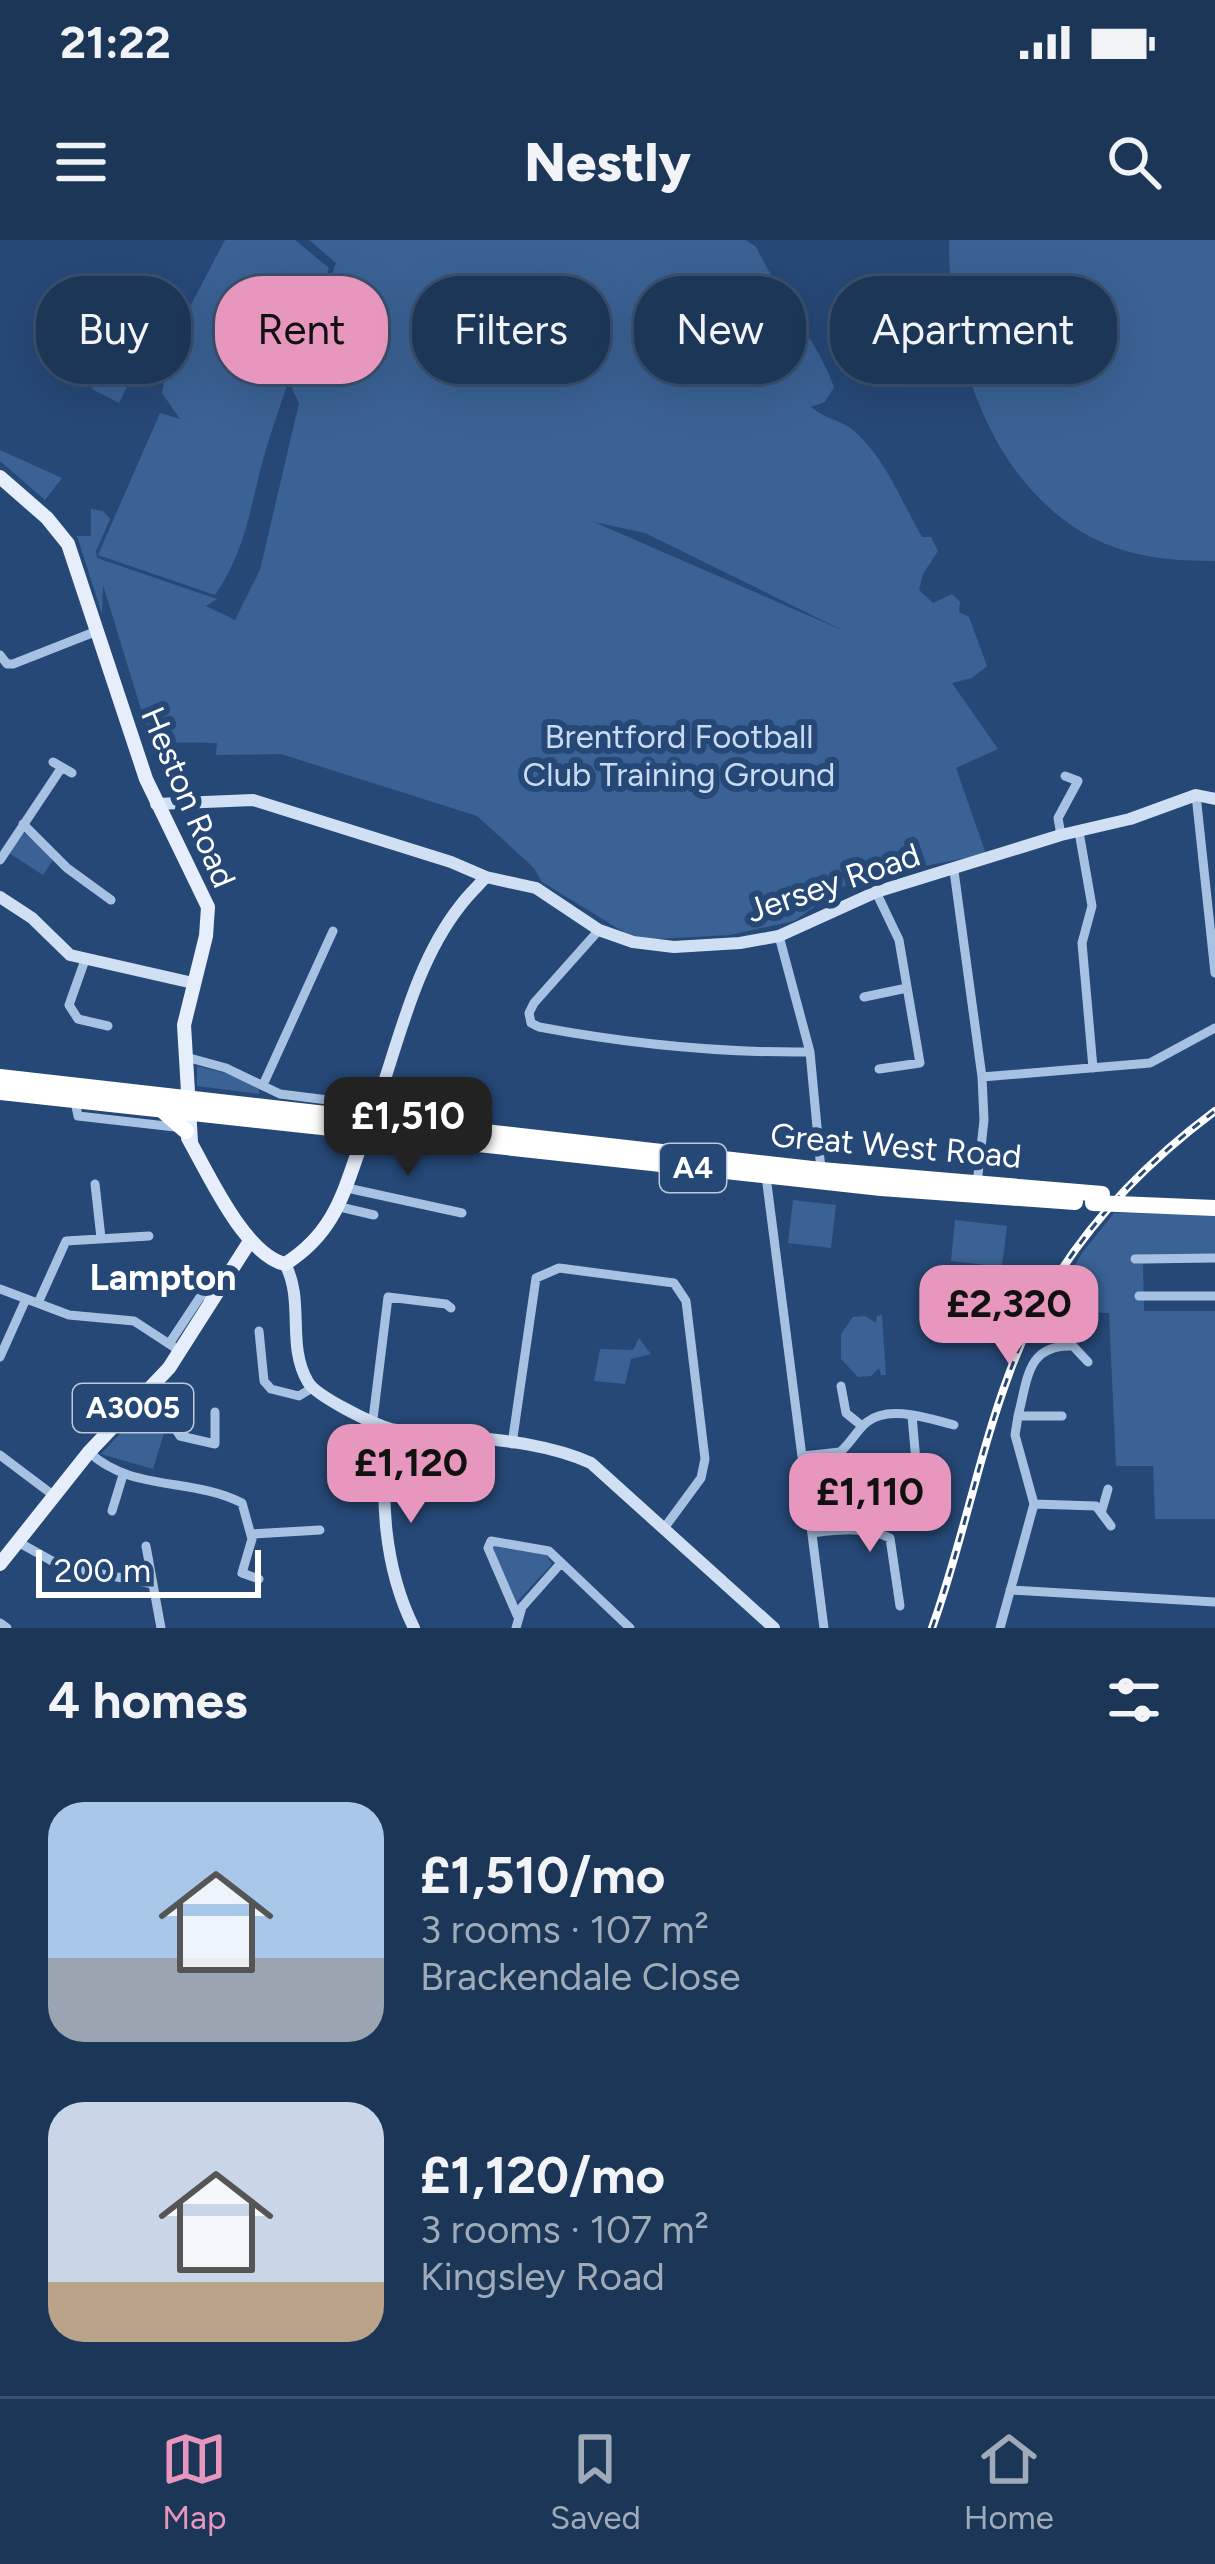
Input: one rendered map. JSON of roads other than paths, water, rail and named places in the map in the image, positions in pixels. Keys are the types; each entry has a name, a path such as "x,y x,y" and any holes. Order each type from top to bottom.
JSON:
{"highway":[{"name":"Great West Road","path":"0,1077 187,1123 341,1130 370,1121 1215,1208"},
{"name":"Great West Road","path":"0,1092 74,1105 162,1110 187,1123 297,1106 370,1121 766,1176 998,1198 1098,1198"},
{"name":"Great West Road","path":"1147,1201 1215,1197"}],"main road":[{"name":"Heston Road","path":"0,477 47,518 68,544 156,804 208,907 206,936 184,1025 187,1123"},
{"path":"187,1123 205,1172 250,1241 267,1257 285,1264 326,1230 340,1207 370,1121"},
{"path":"341,1130 350,1144 351,1171"},
{"name":"A3005","path":"0,1564 89,1452 154,1387 175,1348 250,1241"}],"street":[{"path":"0,655 13,664 97,631"},
{"path":"0,860 62,767"},
{"path":"1060,836 1058,818 1079,778 1065,776"},
{"path":"1215,799 1196,795 1215,973"},
{"name":"Jersey Road","path":"156,804 238,800 278,806 485,877 536,888 598,930 655,946 726,944 778,935 876,892 1144,815 1196,795"},
{"path":"22,824 67,868 112,900"},
{"path":"1079,832 1092,906 1082,944 1093,1068"},
{"path":"954,871 982,1077 984,1120 977,1184"},
{"path":"370,1121 397,1038 437,943 459,906 485,877"},
{"path":"876,892 899,940 920,1064 879,1069"},
{"path":"0,897 32,918 67,953 193,982"},
{"path":"598,930 534,1003 529,1012 531,1023 538,1028 701,1051 810,1052"},
{"path":"263,1085 333,931"},
{"path":"778,935 810,1052 821,1170"},
{"path":"85,960 69,1005 78,1019 108,1026"},
{"path":"864,997 907,988"},
{"path":"982,1077 1150,1063 1215,1028"},
{"path":"185,1058 226,1068 297,1106"},
{"name":"Great West Road","path":"74,1105 78,1116 187,1123"},
{"path":"766,1176 824,1628"},
{"path":"95,1184 101,1238"},
{"path":"347,1188 458,1212 451,1228"},
{"path":"340,1207 374,1214"},
{"path":"38,1303 66,1241 149,1236"},
{"path":"1135,1259 1215,1258"},
{"path":"285,1264 295,1292 300,1362 312,1388 388,1429 559,1451 591,1463 774,1628"},
{"path":"512,1444 536,1278 559,1268 674,1283 686,1301 705,1459 701,1478 664,1527"},
{"path":"0,1289 69,1315 134,1322 175,1348"},
{"path":"1138,1296 1215,1296"},
{"path":"373,1419 388,1297 451,1308"},
{"path":"0,1357 26,1299"},
{"path":"259,1331 264,1381 271,1389 299,1396 312,1388"},
{"path":"1000,1628 1034,1504 1015,1435 1018,1416 1041,1351 1053,1345 1073,1346 1088,1362"},
{"path":"841,1386 846,1413 862,1426"},
{"path":"154,1387 171,1403 180,1436 214,1444 215,1412"},
{"path":"803,1456 840,1452 862,1426 881,1415 954,1425"},
{"path":"879,1489 918,1484 912,1416"},
{"path":"1018,1416 1062,1416"},
{"path":"388,1429 384,1481 389,1547 399,1598 414,1628"},
{"path":"89,1452 123,1475 194,1486 236,1499 247,1514 252,1534 242,1573 259,1579"},
{"path":"0,1455 53,1495"},
{"path":"112,1511 123,1475"},
{"path":"1102,1510 1108,1489"},
{"path":"1034,1504 1089,1504 1102,1510 1112,1526"},
{"path":"252,1534 320,1529"},
{"path":"812,1533 842,1530 890,1538 900,1606"},
{"path":"18,1541 61,1566 153,1584"},
{"path":"516,1628 517,1615 488,1544 549,1552 630,1628"},
{"path":"146,1546 161,1628"},
{"path":"517,1615 561,1563"},
{"path":"1010,1590 1215,1603"}],"railway":[{"path":"932,1628 998,1405 1045,1297 1067,1261 1120,1196 1215,1111"}],"district":[{"name":"Lampton","path":"163,1277"}],"park label":[{"name":"Brentford Football Club Training Ground","path":"679,755"}]}
